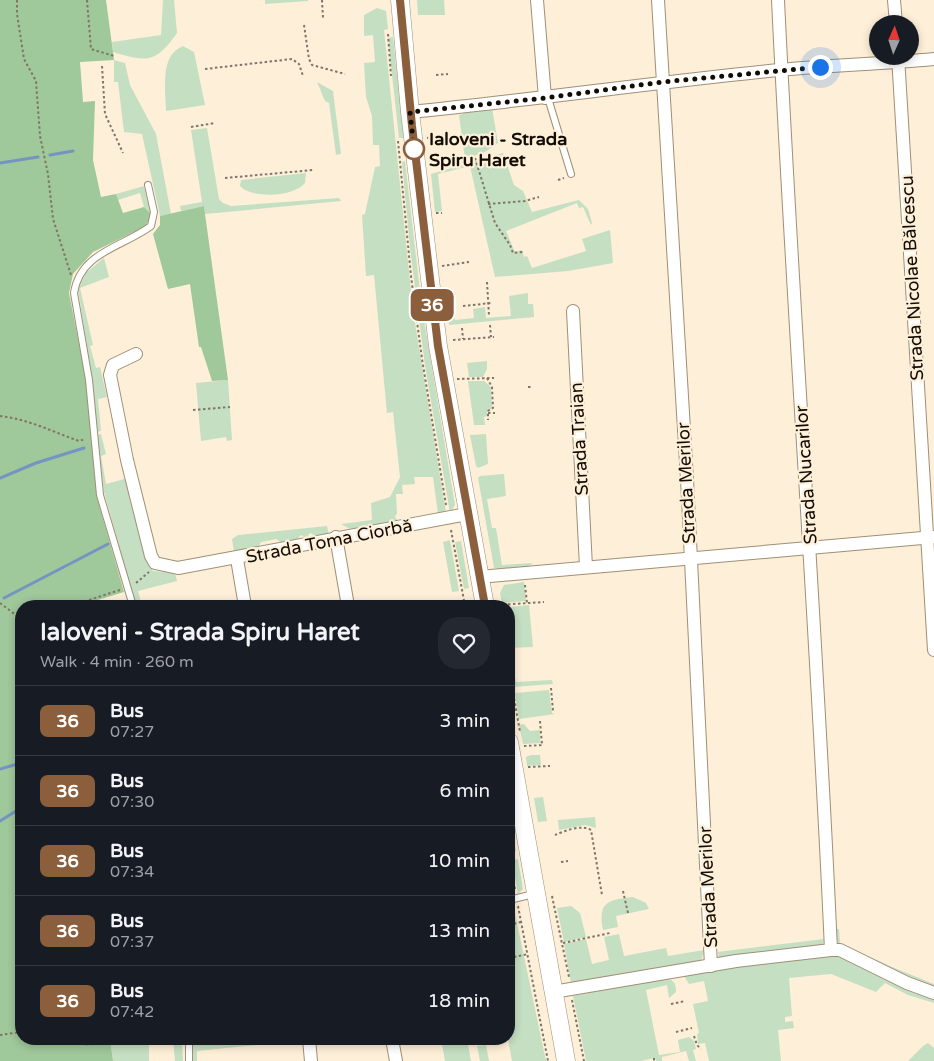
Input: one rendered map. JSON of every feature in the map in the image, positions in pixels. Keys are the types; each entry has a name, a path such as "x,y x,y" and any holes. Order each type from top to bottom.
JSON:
{"main road":[{"path":"400,0 410,112 438,346 479,576 489,600"},
{"path":"515,744 536,894 566,1061"}],"street":[{"path":"537,0 546,98"},
{"name":"Strada Merilor","path":"658,0 687,479 711,966"},
{"name":"Strada Nucarilor","path":"778,0 789,225 798,334 811,549 831,950"},
{"path":"894,0 895,15"},
{"path":"919,59 934,59"},
{"path":"410,112 546,98 662,82 869,62"},
{"name":"Strada Nicolae Bălcescu","path":"898,65 931,538 934,650"},
{"name":"Strada Traian","path":"572,311 586,567"},
{"path":"136,354 117,362 110,369 110,374 127,460 151,556 155,563 178,568 237,559"},
{"name":"Strada Toma Ciorbă","path":"244,600 237,559 336,537 467,514"},
{"path":"336,537 347,600"},
{"path":"479,576 690,560 931,538"},
{"path":"553,992 711,966 840,950 907,983 934,993"},
{"path":"310,1045 311,1061"},
{"path":"393,1045 396,1061"}],"lane":[{"path":"546,98 571,174"},
{"path":"131,600 100,495 89,380 77,313 75,288 85,268 99,254 151,226 154,212 148,185"},
{"path":"517,898 536,894"},
{"path":"189,1045 190,1061"}],"path":[{"path":"17,0 17,14 24,59 36,81 40,136 48,174 53,219 75,288"},
{"path":"88,0 91,49 114,56"},
{"path":"322,0 323,18"},
{"path":"304,25 309,59 312,65 345,74"},
{"path":"205,69 292,59 300,64 302,76"},
{"path":"102,66 105,114 123,153"},
{"path":"436,75 448,74"},
{"path":"191,127 215,123"},
{"path":"424,138 444,135"},
{"path":"475,158 488,204 500,234 510,245 513,253 524,252"},
{"path":"224,178 313,170"},
{"path":"488,204 525,201 539,197"},
{"path":"434,214 442,212"},
{"path":"440,267 469,262"},
{"path":"487,282 490,303 489,316"},
{"path":"463,306 490,303"},
{"path":"450,340 492,337 490,326"},
{"path":"462,328 463,339"},
{"path":"486,378 492,386 493,401 492,410 488,411 488,413"},
{"path":"458,379 494,378"},
{"path":"528,387 534,387"},
{"path":"193,410 230,407"},
{"path":"488,413 495,413"},
{"path":"488,413 488,420"},
{"path":"0,416 22,419 50,432 79,441 95,434"},
{"path":"88,600 141,581 155,563"},
{"path":"0,602 15,614"},
{"path":"515,604 544,602"},
{"path":"551,688 555,711"},
{"path":"515,744 543,745 540,720"},
{"path":"526,767 550,766"},
{"path":"555,835 562,831 585,827 591,830 602,895"},
{"path":"561,862 568,861"},
{"path":"515,886 548,1061"},
{"path":"624,891 628,913"},
{"path":"515,924 522,922"},
{"path":"563,943 610,933"},
{"path":"515,957 528,954"},
{"path":"671,1004 685,1001"},
{"path":"676,1032 692,1028"},
{"path":"0,1035 15,1033"},
{"path":"694,1036 697,1045 701,1049"}],"green space":[{"path":"0,0 106,0 114,60 80,62 83,102 95,101 93,160 101,197 116,194 123,213 144,207 151,214 146,226 93,252 73,274 69,293 86,380 97,498 124,592 98,600 15,600 15,1045 111,1045 113,1061 0,1061"},
{"path":"163,0 174,0 177,33 169,43 150,58 134,58 113,52 112,42 161,35"},
{"path":"265,0 308,0 308,1 265,4"},
{"path":"417,0 444,0 445,15 418,15"},
{"path":"377,8 386,11 388,29 384,30 413,310 446,513 438,514 433,477 414,477 415,484 402,485 403,494 396,494 397,513 395,517 398,521 350,529 341,524 372,520 371,503 390,497 400,477 393,412 387,413 374,275 366,276 362,215 365,214 375,167 380,166 379,145 373,145 372,116 366,97 364,63 375,62 373,35 364,36 364,15"},
{"path":"393,37 404,138 399,138 388,38"},
{"path":"183,46 194,52 205,105 166,111 165,83 167,65 175,51"},
{"path":"114,60 125,63 130,85 156,134 171,214 160,216 142,134 124,132 118,82 114,82"},
{"path":"317,82 333,91 341,154 336,155 329,103 325,101"},
{"path":"492,108 498,143 485,152 465,159 459,115 463,114 463,112"},
{"path":"207,128 219,199 223,203 231,206 339,198 341,201 205,214 204,206 181,211 180,206 202,202 191,130"},
{"path":"503,153 514,185 523,191 532,212 579,200 588,209 592,223 591,225 583,207 579,208 577,203 506,231 515,252 522,250 524,257 527,256 532,268 586,251 582,239 610,230 613,263 568,271 495,277 470,166 438,174 442,211 435,212 431,174"},
{"path":"405,161 422,308 455,505 450,513 425,366 410,248 402,162"},
{"path":"306,173 305,183 300,188 283,194 254,193 240,186 241,180"},
{"path":"144,186 151,214 144,207 140,193 118,200 116,194"},
{"path":"204,206 228,380 212,381 201,347 199,347 190,284 168,289 153,234 160,225 160,216"},
{"path":"104,258 109,277 80,288 93,345 90,346 96,368 100,367 107,397 98,399 101,431 97,432 91,372 78,289 86,273"},
{"path":"528,293 528,304 533,304 534,317 449,325 446,304 450,301 453,305 455,320 474,318 473,309 485,307 486,318 511,316 509,296"},
{"path":"487,361 487,369 483,377 469,377 467,363"},
{"path":"228,380 232,440 227,441 226,437 201,441 196,383"},
{"path":"468,381 484,381 491,387 492,409 487,410 487,416 484,417 485,425 474,425"},
{"path":"101,434 106,454 101,456 106,484 128,478 150,567 153,571 175,573 177,581 138,591 140,600 134,600 104,492 97,435"},
{"path":"486,434 488,464 478,468 470,435"},
{"path":"504,474 506,496 487,499 492,528 496,528 502,565 533,563 519,569 494,568 478,478 480,476"},
{"path":"327,526 329,535 318,537 310,533 306,538 301,535 296,541 282,543 276,539 261,542 258,548 234,552 232,539 238,535"},
{"path":"450,540 459,591 452,592 443,542"},
{"path":"461,541 469,588 464,589 455,542"},
{"path":"524,582 526,601 501,600 500,593 504,585"},
{"path":"529,605 533,647 515,648 515,606"},
{"path":"515,677 516,682 552,680 553,684 515,687"},
{"path":"549,690 552,713 555,714 519,719 515,693"},
{"path":"524,724 530,731 540,730 540,743 523,744 519,725"},
{"path":"540,755 541,765 527,766 526,757"},
{"path":"543,797 547,821 538,822 534,798"},
{"path":"595,817 596,828 585,825 559,830 558,820"},
{"path":"518,859 523,889 518,894 515,877 515,860"},
{"path":"633,897 646,903 649,909 616,916 618,927 603,930 602,913 606,904 617,899"},
{"path":"571,906 580,913 586,937 564,942 557,908"},
{"path":"515,914 546,1061 512,1061 509,1045 515,1045"},
{"path":"836,929 839,929 840,943 934,984 934,987 920,983 838,944"},
{"path":"619,934 624,956 666,948 668,956 704,950 701,961 571,983 564,944 586,939 592,964 609,960 604,937"},
{"path":"824,939 823,944 815,946 719,959 718,952"},
{"path":"836,954 934,998 934,1003 908,995 885,983 876,992 831,974 789,978 792,1016 785,1017 785,1022 793,1021 794,1028 778,1030 781,1061 709,1061 705,1043 698,1044 697,1034 699,1033 693,1004 708,1001 704,981 689,984 684,976 686,974"},
{"path":"665,978 674,982 676,986 676,992 669,998 667,985 646,990 659,1055 680,1052 678,1040 689,1037 694,1041 696,1049 693,1050 696,1061 689,1061 686,1051 662,1057 662,1061 656,1061 655,1058 641,1061 586,1061 573,996"},
{"path":"928,1043 934,1048 934,1061 908,1061 923,1046"},
{"path":"111,1045 149,1045 149,1061 113,1061"},
{"path":"174,1045 182,1045 183,1061 175,1061"},
{"path":"191,1045 256,1045 197,1051 197,1061 192,1061"},
{"path":"442,1045 468,1045 471,1061 445,1061"},
{"path":"486,1045 489,1061 480,1061 477,1046"}],"waterway":[{"path":"50,155 73,151"},
{"path":"0,163 38,157"},
{"path":"0,478 36,463 84,448"},
{"path":"4,598 108,544"},
{"path":"0,769 15,765"},
{"path":"0,821 15,812"}],"bus line":[{"name":"36","path":"400,0 428,272 438,346 484,600"}],"place":[{"name":"Ialoveni - Strada Spiru Haret","path":"414,149"}],"route":[{"path":"414,149 410,112 545,98 662,82 820,67"}]}
